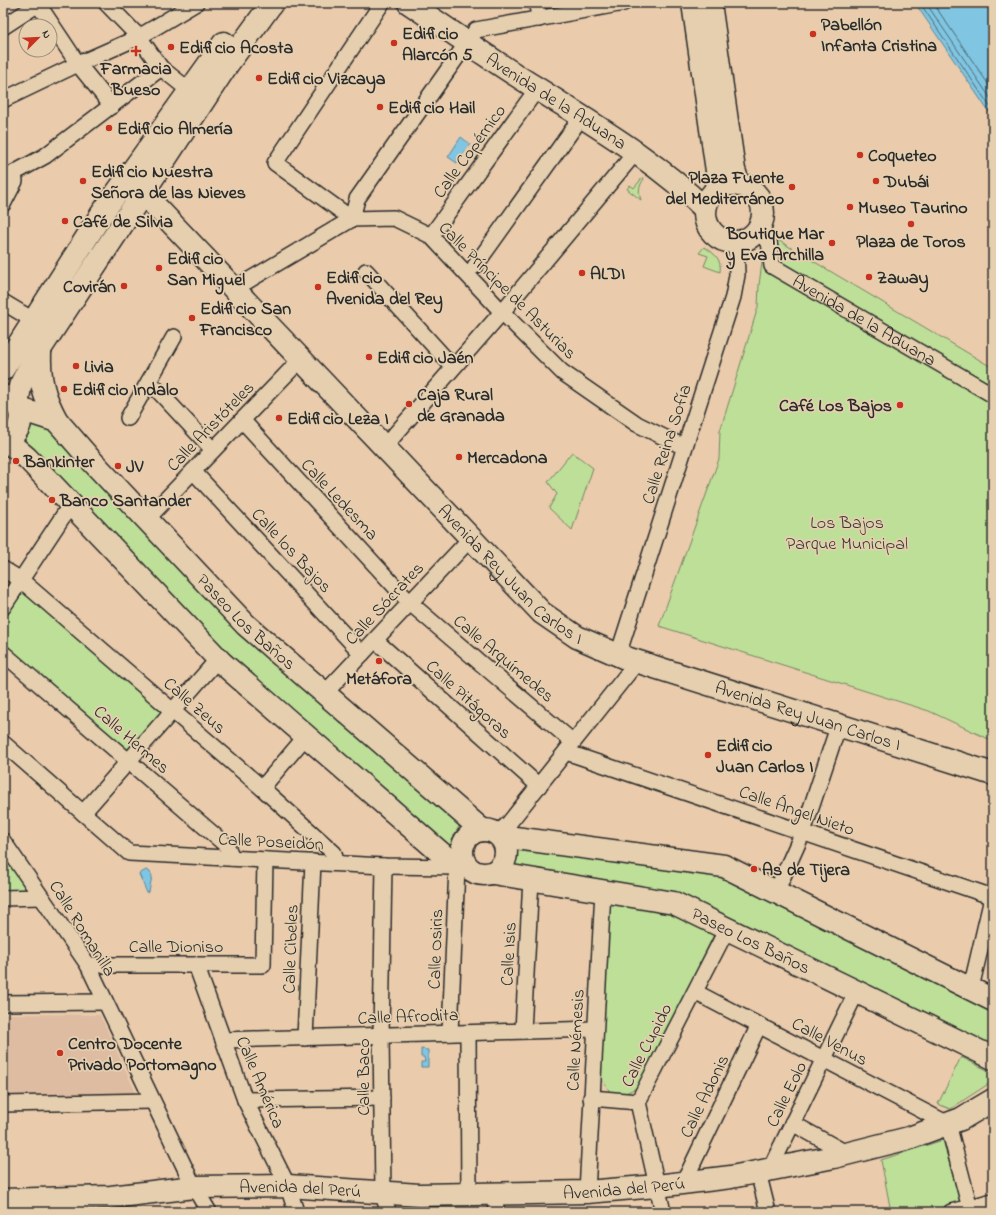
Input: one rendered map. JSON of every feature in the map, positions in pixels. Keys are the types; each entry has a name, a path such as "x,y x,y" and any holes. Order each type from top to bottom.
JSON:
{"street":[{"path":"106,3 140,37 161,68 190,91"},
{"path":"3,100 78,64 140,37 196,3"},
{"path":"3,370 33,320 103,212 253,3"},
{"path":"272,3 227,65 40,348 20,386 13,404 21,422 19,429 14,435 4,440 27,458 218,659 306,736 464,868 477,873 493,873 505,862 507,853 505,845 493,833"},
{"path":"382,3 275,163 352,219 357,199 476,30 624,3"},
{"name":"Avenida de la Aduana","path":"409,3 537,89 583,116 683,187 711,198"},
{"path":"537,3 539,19"},
{"path":"693,3 717,171 711,198 707,222 713,233 724,240 736,242 748,238 755,232 761,222 762,215 760,202 752,190 739,185 731,184 711,198"},
{"path":"710,3 734,170 739,185"},
{"path":"3,27 39,4 78,64 112,106"},
{"path":"3,204 15,181 7,174 45,156 161,68"},
{"name":"Calle Copérnico","path":"431,236 537,89"},
{"path":"475,266 575,126"},
{"path":"384,447 502,312 635,153"},
{"name":"Avenida Rey Juan Carlos I","path":"143,193 542,613 577,637 628,658 993,774"},
{"name":"Calle Príncipe de Asturias","path":"234,289 352,219 394,218 431,236 502,312 562,372 637,424 684,448"},
{"name":"Avenida de la Aduana","path":"755,232 769,241 772,266 993,395"},
{"name":"Calle Reina Sofía","path":"628,658 684,448 733,297 737,275 736,242"},
{"path":"366,271 453,367"},
{"path":"3,302 33,320"},
{"path":"128,418 174,337"},
{"path":"40,348 39,372 43,390 47,404 57,421"},
{"name":"Calle Aristóteles","path":"147,519 300,359"},
{"path":"149,381 213,450"},
{"name":"Paseo Los Baños","path":"13,404 57,421 246,625 493,833"},
{"name":"Calle Ledesma","path":"242,420 410,603"},
{"name":"Calle los Bajos","path":"193,471 362,654"},
{"path":"3,607 71,504"},
{"name":"Calle Sócrates","path":"325,693 471,538"},
{"name":"Calle Zeus","path":"3,569 21,580 262,788 334,853 336,863"},
{"name":"Calle Arquímedes","path":"410,603 569,747"},
{"name":"Calle Pitágoras","path":"375,640 539,786"},
{"name":"Calle Hermes","path":"3,653 227,846 232,858"},
{"path":"493,833 509,823 539,786 569,747 628,658"},
{"path":"83,813 218,659"},
{"path":"776,892 803,832 839,724"},
{"path":"262,788 306,736"},
{"name":"Calle Poseidón","path":"3,743 129,853 384,866 464,868"},
{"name":"Calle Ángel Nieto","path":"569,747 803,832 993,896"},
{"path":"464,868 466,864 462,851 464,843 472,833 493,833 724,866 972,988 993,1000"},
{"name":"Calle Romanilla","path":"3,841 88,965 194,1187 209,1212"},
{"name":"Calle Dioniso","path":"88,965 263,965 265,860"},
{"name":"Calle Cibeles","path":"305,1038 313,862"},
{"name":"Calle Baco","path":"384,866 381,1035 385,1202"},
{"name":"Calle Osiris","path":"450,1033 464,868"},
{"name":"Paseo Los Baños","path":"493,873 674,903 993,1058"},
{"name":"Calle Isis","path":"523,1031 531,879"},
{"name":"Calle Némesis","path":"587,1192 603,891"},
{"path":"972,988 993,896"},
{"path":"3,898 41,897"},
{"name":"Calle Cupido","path":"663,1212 638,1102 727,929"},
{"name":"Calle América","path":"196,965 245,1100 288,1186 296,1212"},
{"name":"Calle Venus","path":"695,992 948,1124"},
{"name":"Calle Eolo","path":"764,1170 792,1123 857,992"},
{"path":"3,1003 105,1002"},
{"name":"Calle Adonis","path":"684,1182 759,1025"},
{"name":"Calle Afrodita","path":"223,1040 595,1029"},
{"path":"468,1033 469,1195"},
{"path":"245,1100 382,1098"},
{"path":"591,1098 638,1102"},
{"name":"Avenida del Perú","path":"3,1200 111,1197 194,1187 288,1186 385,1202 419,1195 469,1195 495,1203 587,1192 657,1186 764,1170 848,1154 909,1138 961,1120 993,1100"},
{"path":"3,1104 152,1101"},
{"path":"792,1123 848,1154"},
{"path":"948,1124 970,1210"},
{"path":"764,1170 768,1212"},
{"path":"951,1212 970,1210 993,1201"}],"shaded area":[{"name":"Centro Docente Privado Portomagno","path":"3,1014 100,1015 135,1091 131,1096 3,1097"}],"green space":[{"path":"643,177 644,179 640,189 641,200 627,189 630,185 634,188"},
{"name":"Los Bajos Parque Municipal","path":"766,233 993,368 993,741 929,711 659,626 719,459 720,431 758,307 759,285"},
{"path":"704,247 716,257 720,263 720,272 704,266 708,256 699,253"},
{"path":"3,403 13,415 3,432"},
{"path":"35,423 49,424 467,824 459,826 451,842 455,856 229,664 26,451 23,439 27,430"},
{"path":"572,452 593,468 572,530 549,508 557,494 548,482"},
{"path":"21,580 173,711 129,761 3,653 3,607"},
{"path":"3,841 41,897 3,898"},
{"path":"517,849 720,873 993,1009 993,1052 683,895 513,869 518,857"},
{"path":"609,899 677,909 716,930 641,1086 621,1095 611,1093 602,1080 600,1066"},
{"path":"961,1057 993,1073 993,1081 950,1109 938,1104"},
{"path":"943,1140 961,1206 937,1212 891,1212 881,1160"}],"water":[{"path":"915,3 993,3 993,118"},
{"path":"461,137 470,144 457,163 448,157"},
{"path":"146,870 150,872 152,876 149,892 147,893 139,874"},
{"path":"421,1049 428,1050 428,1067 421,1067 421,1062 425,1062 424,1057 421,1057"}],"place":[{"name":"Pabellón Infanta Cristina","path":"813,34"},
{"name":"Edificio Alarcón 5","path":"394,43"},
{"name":"Edificio Acosta","path":"171,47"},
{"name":"Farmacia Bueso","path":"136,51"},
{"name":"Edificio Vizcaya","path":"259,78"},
{"name":"Edificio Hail","path":"380,107"},
{"name":"Edificio Almería","path":"109,128"},
{"name":"Coqueteo","path":"860,155"},
{"name":"Edificio Nuestra Señora de las Nieves","path":"83,181"},
{"name":"Dubái","path":"876,181"},
{"name":"Plaza Fuente del Mediterráneo","path":"792,187"},
{"name":"Museo Taurino","path":"850,207"},
{"name":"Café de Silvia","path":"65,221"},
{"name":"Plaza de Toros","path":"911,224"},
{"name":"Boutique Mar y Eva Archilla","path":"832,243"},
{"name":"Edificio San Miguel","path":"159,268"},
{"name":"ALDI","path":"582,273"},
{"name":"Zaway","path":"869,277"},
{"name":"Covirán","path":"124,286"},
{"name":"Edificio Avenida del Rey","path":"318,287"},
{"name":"Edificio San Francisco","path":"192,318"},
{"name":"Edificio Jaén","path":"369,357"},
{"name":"Livia","path":"76,366"},
{"name":"Edificio Indalo","path":"64,389"},
{"name":"Caja Rural de Granada","path":"409,404"},
{"name":"Café Los Bajos","path":"900,405"},
{"name":"Edificio Leza I","path":"279,418"},
{"name":"Mercadona","path":"459,457"},
{"name":"Bankinter","path":"16,461"},
{"name":"JV","path":"118,466"},
{"name":"Banco Santander","path":"52,500"},
{"name":"Metáfora","path":"379,661"},
{"name":"Edificio Juan Carlos I","path":"708,755"},
{"name":"As de Tijera","path":"754,869"},
{"name":"Centro Docente Privado Portomagno","path":"60,1053"}]}
